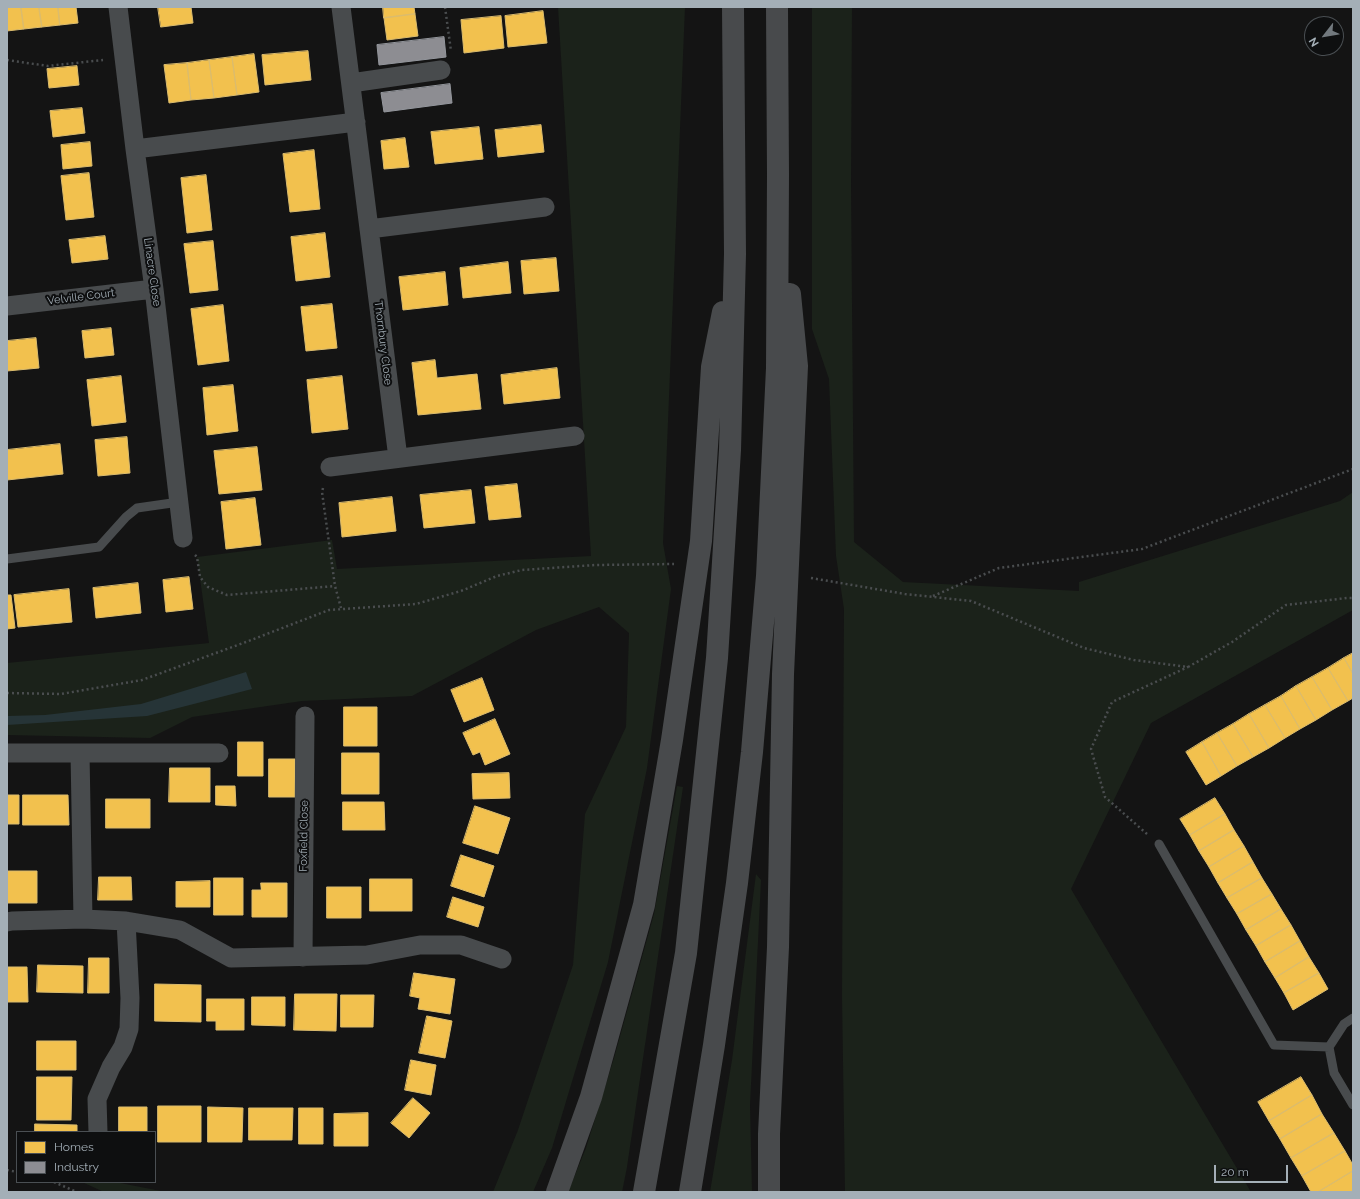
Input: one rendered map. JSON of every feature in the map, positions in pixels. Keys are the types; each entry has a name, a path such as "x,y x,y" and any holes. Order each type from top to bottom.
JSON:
{"highway":[{"path":"644,1192 686,953 717,658 730,450 735,254 733,7"},
{"path":"690,1192 715,1037 737,883 752,752 767,576 777,368 777,7"},
{"path":"769,1192 769,1134 778,947 783,674 797,366 778,175"},
{"path":"557,1192 592,1097 644,905 672,740 701,541 712,367 735,254"}],"street":[{"name":"Linacre Close","path":"118,7 123,58 154,289 183,538"},
{"name":"Thornbury Close","path":"341,7 398,458"},
{"path":"351,83 441,70"},
{"path":"135,149 356,122"},
{"path":"369,228 545,207"},
{"name":"Velville Court","path":"7,306 154,289"},
{"path":"330,467 575,436"},
{"name":"Foxfield Close","path":"303,957 305,716"},
{"path":"7,753 219,753"},
{"path":"80,753 83,919"},
{"path":"7,922 83,919 126,921 180,930 231,958 367,955 420,945 461,945 502,959"},
{"path":"98,1131 97,1099 111,1067 123,1047 129,1029 130,998 126,921"}],"lane":[{"path":"7,559 99,547 126,517 137,508 179,502"},
{"path":"1159,844 1274,1045 1329,1047"},
{"path":"1353,1018 1344,1024 1329,1047 1334,1073 1353,1105"}],"path":[{"path":"441,70 452,61 445,7"},
{"path":"7,60 48,66 123,58"},
{"path":"330,467 322,492 335,586 340,608"},
{"path":"932,597 999,568 1142,549 1353,469"},
{"path":"183,538 197,558 200,577 208,587 227,596 335,586"},
{"path":"7,693 62,694 142,680 329,610 340,608 416,604 461,591 497,576 522,570 595,565 674,564"},
{"path":"810,578 905,594 971,601 1084,648 1134,660 1188,667"},
{"path":"1159,844 1105,797 1091,750 1112,702 1188,667 1232,642 1286,605 1353,598"},
{"path":"56,1183 77,1192"}],"shaded area":[{"path":"558,7 685,7 663,543 671,589 647,768 608,962 552,1148 533,1192 493,1192 518,1130 573,965 585,814 626,727 629,633 599,607 536,630 412,696 302,701 192,717 150,738 7,735 7,663 209,643 197,557 332,540 337,569 591,556"},
{"path":"812,7 852,7 851,184 854,542 903,582 1079,591 1079,582 1340,501 1353,492 1353,610 1151,723 1071,889 1251,1192 845,1192 842,996 844,609 836,556 829,379 812,329"},
{"path":"246,672 252,689 147,716 7,725 7,716 45,715 141,704"},
{"path":"677,786 683,787 627,1167 622,1192 568,1192 586,1148 614,1058 654,914"},
{"path":"756,874 761,880 750,1105 752,1192 710,1192 732,1060"},
{"path":"84,1183 120,1183 166,1192 104,1192"}],"building: Homes":[{"path":"7,7 21,7 24,29 7,31"},
{"path":"21,7 39,7 42,27 24,29"},
{"path":"39,7 58,7 60,25 42,27"},
{"path":"58,7 76,7 78,23 60,25"},
{"path":"158,7 191,7 193,23 161,27"},
{"path":"383,7 414,7 415,14 384,18"},
{"path":"543,11 547,43 508,47 505,16"},
{"path":"415,14 418,36 387,40 384,18"},
{"path":"501,16 504,48 464,53 461,20"},
{"path":"308,51 311,80 265,85 262,55"},
{"path":"254,54 259,92 237,95 232,57"},
{"path":"232,57 237,95 214,98 209,60"},
{"path":"209,60 214,98 191,100 187,63"},
{"path":"187,63 191,100 169,103 164,65"},
{"path":"77,66 79,85 49,88 47,69"},
{"path":"82,108 85,133 53,137 50,111"},
{"path":"541,125 544,152 498,157 495,130"},
{"path":"479,127 483,159 435,164 431,132"},
{"path":"405,138 409,167 384,169 381,141"},
{"path":"90,142 92,166 63,169 61,145"},
{"path":"314,150 320,209 290,212 283,154"},
{"path":"89,173 94,217 66,220 61,176"},
{"path":"206,175 212,230 187,233 181,178"},
{"path":"325,233 330,277 296,281 291,237"},
{"path":"105,236 108,259 72,263 69,240"},
{"path":"213,241 218,290 190,293 184,244"},
{"path":"556,258 559,291 524,294 521,261"},
{"path":"508,262 511,293 463,298 460,268"},
{"path":"445,272 448,305 403,310 399,277"},
{"path":"332,304 337,348 306,351 301,307"},
{"path":"223,305 229,361 198,365 191,309"},
{"path":"111,328 114,355 85,358 82,331"},
{"path":"36,338 39,368 7,371 7,341"},
{"path":"435,360 437,378 477,374 481,409 418,415 412,363"},
{"path":"557,368 560,398 504,404 501,375"},
{"path":"121,376 126,422 92,426 87,380"},
{"path":"342,376 348,429 312,433 307,380"},
{"path":"233,385 238,431 207,435 203,388"},
{"path":"127,437 130,473 98,476 95,440"},
{"path":"60,444 63,474 7,480 7,450"},
{"path":"257,447 262,490 219,494 214,451"},
{"path":"517,484 521,517 489,520 485,487"},
{"path":"471,490 475,523 424,528 420,495"},
{"path":"392,497 396,531 342,537 339,503"},
{"path":"255,498 261,545 226,549 221,502"},
{"path":"189,577 193,609 166,612 163,580"},
{"path":"138,583 141,613 96,618 93,588"},
{"path":"69,589 72,622 18,627 14,595"},
{"path":"7,595 11,595 15,628 7,629"},
{"path":"1353,653 1353,674 1344,658"},
{"path":"1344,658 1353,674 1353,698 1348,701 1328,668"},
{"path":"1328,668 1348,701 1332,710 1312,677"},
{"path":"1312,677 1332,710 1316,720 1296,686"},
{"path":"482,678 494,710 464,722 451,690"},
{"path":"1296,686 1316,720 1300,729 1281,696"},
{"path":"1281,696 1300,729 1285,738 1265,705"},
{"path":"1265,705 1285,738 1269,748 1249,714"},
{"path":"344,707 377,707 377,746 344,746"},
{"path":"1249,714 1269,748 1253,757 1233,724"},
{"path":"495,719 510,754 485,765 480,752 473,755 463,733"},
{"path":"1233,724 1253,757 1237,766 1217,733"},
{"path":"1217,733 1237,766 1221,776 1202,742"},
{"path":"238,742 263,742 263,776 238,776"},
{"path":"1202,742 1221,776 1206,785 1186,752"},
{"path":"342,753 379,753 379,794 342,794"},
{"path":"269,759 295,759 295,797 269,797"},
{"path":"170,768 210,768 210,802 169,802"},
{"path":"509,773 510,798 473,799 472,774"},
{"path":"216,786 235,786 236,806 216,805"},
{"path":"7,795 19,795 19,824 7,824"},
{"path":"23,795 68,795 69,825 23,825"},
{"path":"1215,798 1225,814 1190,835 1180,819"},
{"path":"106,799 150,799 150,828 106,828"},
{"path":"343,802 384,802 385,830 343,830"},
{"path":"475,806 510,818 498,854 463,843"},
{"path":"1225,814 1234,830 1199,851 1190,835"},
{"path":"1234,830 1244,846 1209,867 1199,851"},
{"path":"1244,846 1253,862 1218,883 1209,867"},
{"path":"461,855 494,866 484,897 451,886"},
{"path":"1253,862 1262,878 1227,898 1218,883"},
{"path":"7,871 37,871 37,903 7,903"},
{"path":"99,877 131,877 132,900 98,900"},
{"path":"214,878 243,878 243,915 214,915"},
{"path":"1262,878 1272,894 1237,914 1227,898"},
{"path":"370,879 412,879 412,911 370,911"},
{"path":"210,881 210,907 176,907 176,882"},
{"path":"261,883 287,883 287,917 252,917 252,890 261,890"},
{"path":"327,887 361,887 361,918 327,918"},
{"path":"1272,894 1281,909 1246,930 1237,914"},
{"path":"453,897 484,907 478,927 447,917"},
{"path":"1281,909 1291,925 1256,946 1246,930"},
{"path":"1291,925 1300,941 1265,962 1256,946"},
{"path":"1300,941 1309,957 1275,978 1265,962"},
{"path":"1309,957 1319,973 1284,993 1275,978"},
{"path":"89,958 109,958 109,993 88,993"},
{"path":"38,965 83,966 83,993 37,992"},
{"path":"7,967 27,967 28,1002 7,1002"},
{"path":"414,973 455,979 450,1014 418,1009 420,998 410,996"},
{"path":"1319,973 1328,989 1293,1010 1284,993"},
{"path":"155,984 201,985 201,1022 155,1021"},
{"path":"295,994 337,994 336,1031 294,1030"},
{"path":"341,995 374,995 373,1027 341,1027"},
{"path":"252,997 285,997 285,1026 252,1025"},
{"path":"207,999 244,999 244,1030 216,1030 216,1021 207,1021"},
{"path":"427,1016 452,1021 445,1058 419,1053"},
{"path":"37,1041 76,1041 76,1070 37,1070"},
{"path":"411,1060 436,1065 431,1095 405,1090"},
{"path":"37,1077 72,1077 71,1120 37,1120"},
{"path":"1301,1077 1312,1095 1269,1121 1258,1102"},
{"path":"1312,1095 1322,1114 1280,1139 1269,1121"},
{"path":"413,1098 430,1113 409,1138 391,1123"},
{"path":"158,1106 201,1106 201,1142 158,1142"},
{"path":"119,1107 147,1107 147,1131 119,1131"},
{"path":"208,1107 243,1108 242,1142 208,1142"},
{"path":"249,1108 293,1108 292,1140 249,1140"},
{"path":"299,1108 323,1108 323,1144 299,1144"},
{"path":"368,1113 368,1146 334,1146 334,1114"},
{"path":"1322,1114 1334,1133 1291,1158 1280,1139"},
{"path":"35,1124 77,1125 77,1131 35,1131"},
{"path":"1334,1133 1345,1151 1302,1176 1291,1158"},
{"path":"1345,1151 1353,1165 1353,1171 1318,1192 1311,1192 1302,1176"},
{"path":"1353,1171 1353,1192 1318,1192"}],"building: Industry":[{"path":"444,37 446,57 379,65 377,45"},
{"path":"450,84 452,103 384,112 381,93"}]}
